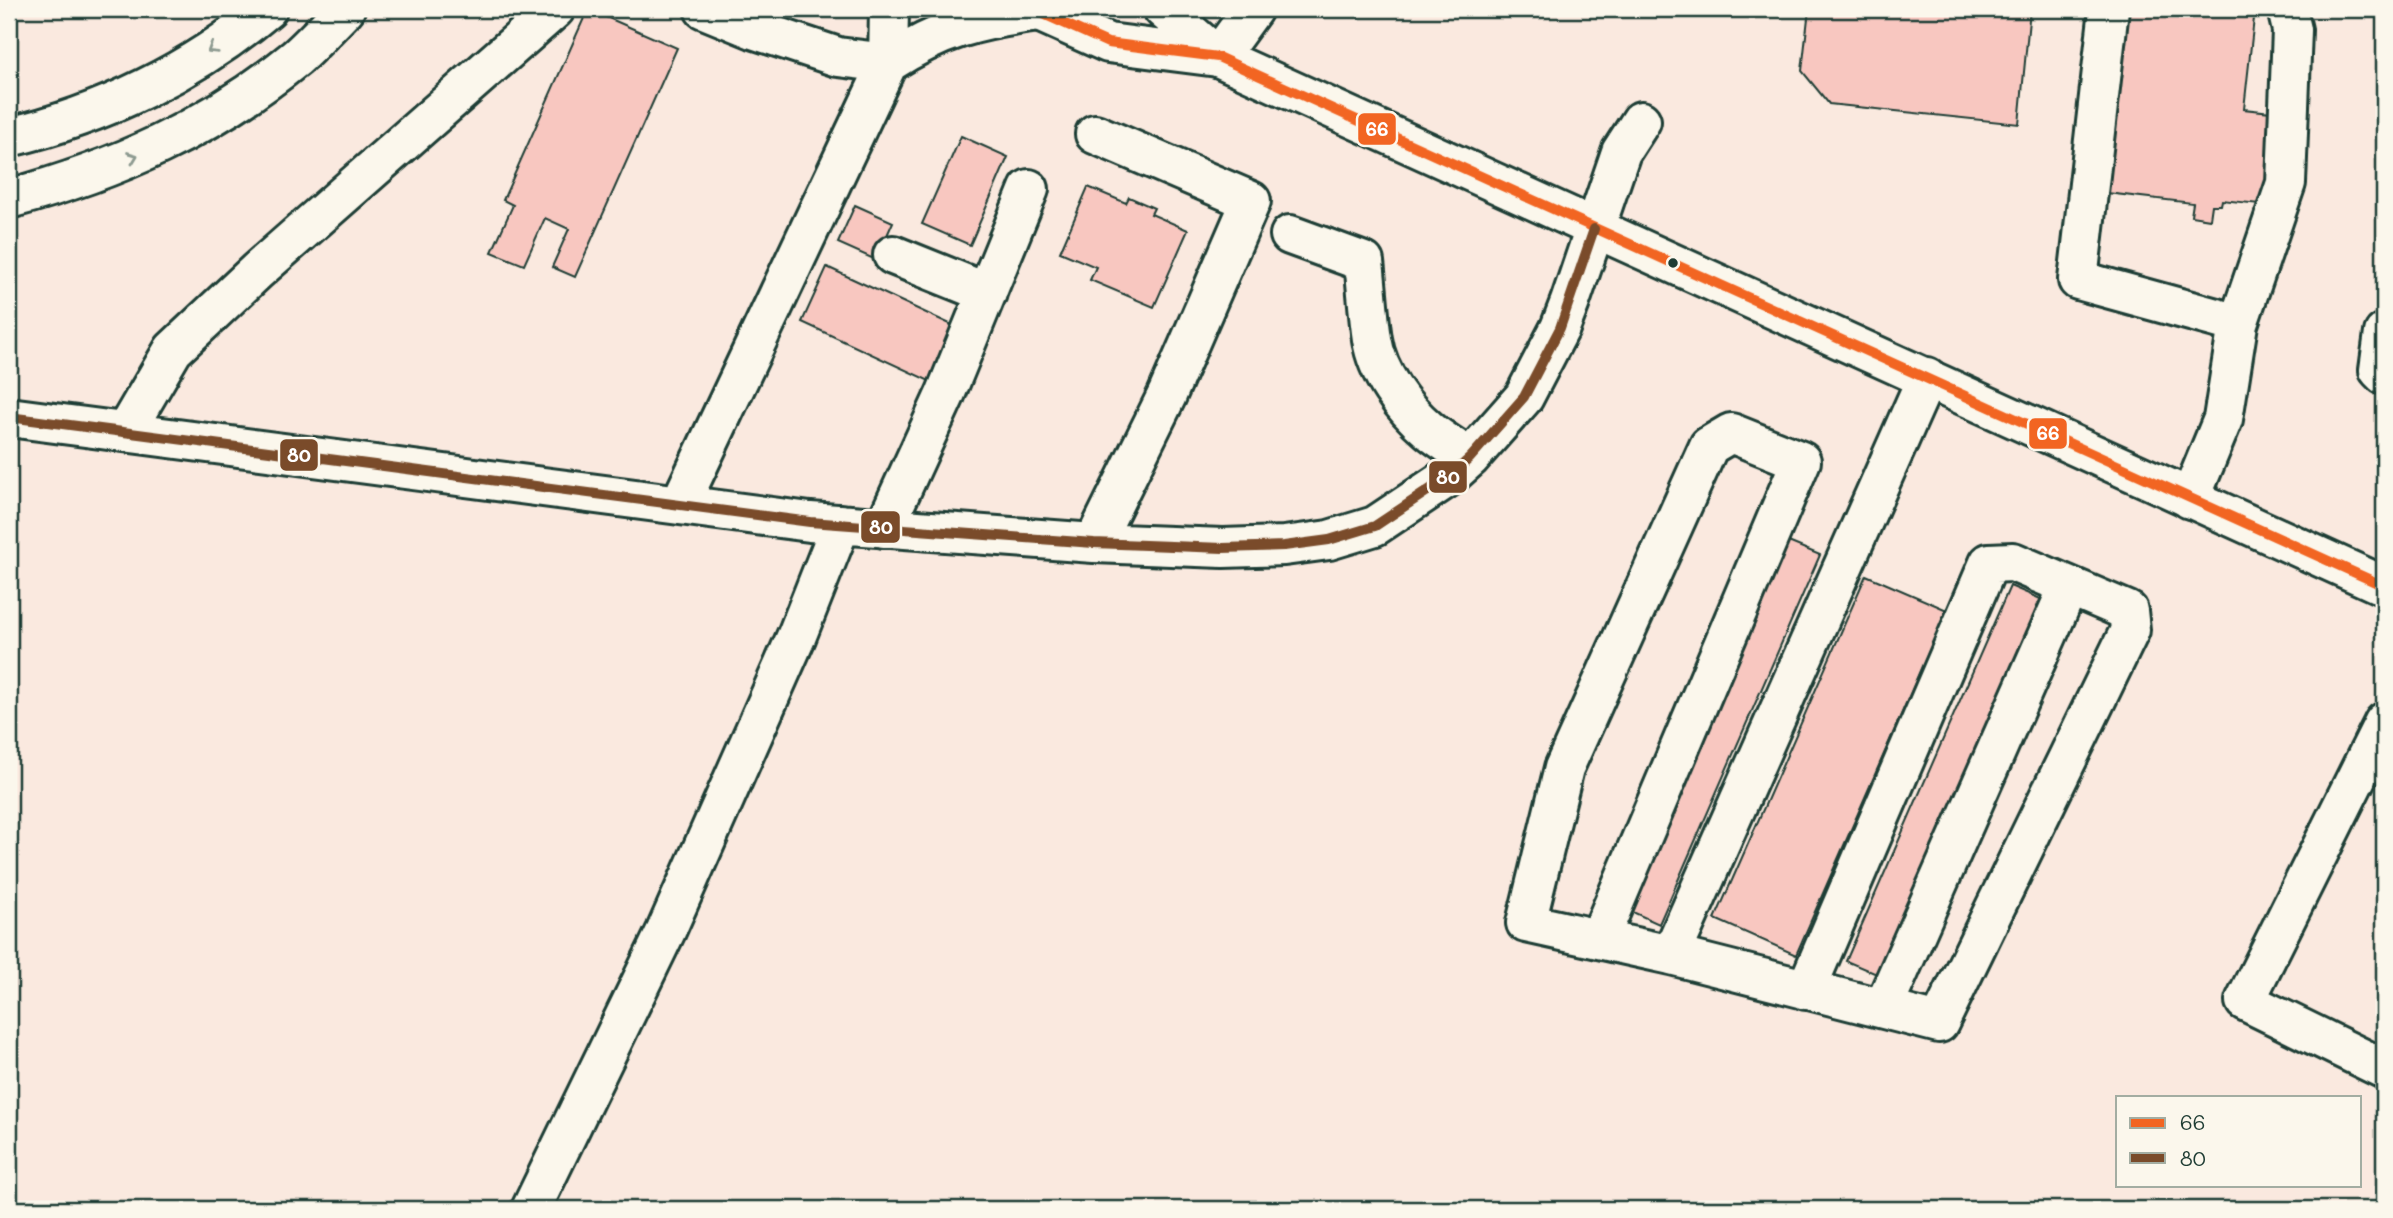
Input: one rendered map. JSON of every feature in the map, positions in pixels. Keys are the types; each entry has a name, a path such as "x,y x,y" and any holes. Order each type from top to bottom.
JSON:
{"main road":[{"path":"9,137 52,127 169,76 237,34 267,9"},
{"path":"9,199 70,182 151,150 232,105 297,57 345,9"},
{"path":"125,432 173,350 257,271 555,9"},
{"path":"704,9 753,29 838,57 888,63 919,44 957,27 1035,10 1108,43 1218,57"},
{"path":"680,504 888,63 889,9"},
{"path":"1163,9 1218,57 2384,586"},
{"path":"1218,57 1253,9"},
{"path":"2109,9 2078,280 2238,324"},
{"path":"2190,499 2223,419 2238,324 2286,183 2292,30 2287,9"},
{"path":"9,417 841,524 1094,543 1229,548 1284,546 1329,540 1375,526 1450,476 1524,397 1560,328 1621,152 1641,121"},
{"path":"1094,543 1167,395 1251,201 1095,134"},
{"path":"884,528 945,395 1029,189"},
{"path":"1290,235 1364,262 1372,340 1377,359 1388,380 1408,410 1430,431 1470,457"},
{"path":"892,256 987,293"},
{"path":"2384,334 2379,370 2384,374"},
{"path":"1671,956 1927,377"},
{"path":"1599,939 1801,461 1731,433 1709,446 1564,768 1526,923 1939,1023 2130,630 2128,611 2013,562 1989,563 1806,990"},
{"path":"531,1209 666,931 797,635 841,524"},
{"path":"1883,1008 2069,586"},
{"path":"2381,738 2245,1001 2384,1069"}],"building":[{"path":"588,9 677,48 575,277 552,267 569,229 545,218 524,265 492,252 513,205 503,200"},
{"path":"1809,9 2030,9 2019,124 1829,104 1802,71"},
{"path":"2125,9 2255,9 2244,109 2280,113 2269,205 2222,200 2221,205 2212,205 2210,219 2191,216 2193,203 2107,193"},
{"path":"961,136 1008,157 970,245 922,224"},
{"path":"1088,187 1126,203 1129,197 1154,208 1151,214 1188,230 1154,307 1090,280 1096,267 1060,252"},
{"path":"855,205 893,222 876,260 838,243"},
{"path":"827,267 963,330 938,385 802,322"},
{"path":"1786,541 1820,555 1659,924 1626,909"},
{"path":"1866,575 1947,610 1796,955 1715,919"},
{"path":"2010,586 2043,600 1879,975 1846,961"}],"transit line":[{"name":"66","path":"1032,9 1108,43 1218,57 2384,586"},
{"name":"80","path":"9,417 810,522 1094,543 1223,548 1284,546 1329,540 1375,526 1450,476 1470,458 1524,397 1560,328 1594,229"}]}
